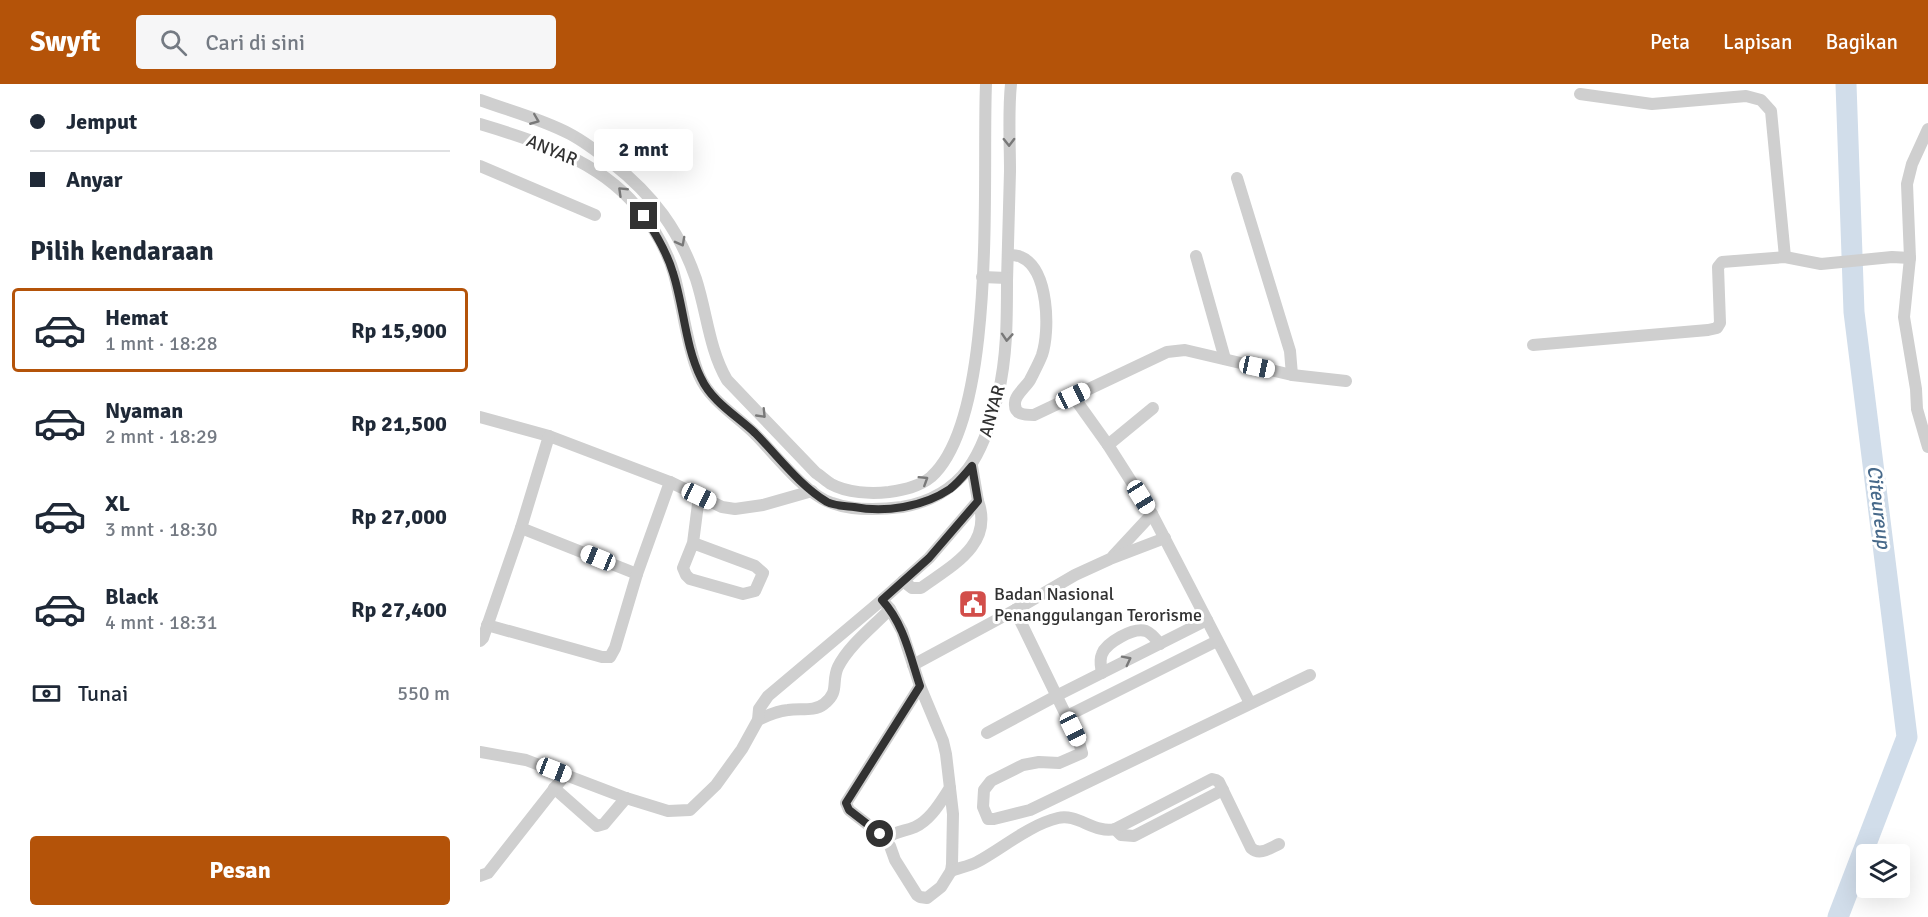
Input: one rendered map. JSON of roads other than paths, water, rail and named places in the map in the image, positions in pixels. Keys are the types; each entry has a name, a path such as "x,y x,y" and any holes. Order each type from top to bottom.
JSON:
{"street":[{"name":"ANYAR","path":"480,100 570,134 594,149 639,185 653,200 683,244 697,281 711,340 727,380 765,417 816,473 838,487 874,492 900,490 923,483 932,476 949,454 958,436 975,368 982,277 986,84"},
{"name":"ANYAR","path":"480,124 509,132 567,155 596,170 618,186 657,235 673,272 691,349 705,386 733,416 752,431 812,491 830,503 874,510 921,503 949,489 972,466 990,426 1004,366 1007,329 1010,169 1008,110 1011,84"},
{"path":"1580,94 1652,104 1746,96 1761,100 1770,111 1785,257"},
{"path":"1928,129 1912,164 1907,184 1910,258 1904,317 1916,389 1917,409 1928,447"},
{"path":"480,166 595,215"},
{"path":"1237,178 1290,351 1292,375"},
{"path":"1008,255 1021,257 1032,266 1044,292 1047,327 1042,354 1029,381 1015,399 1014,405 1017,412 1022,415 1034,415 1167,352 1185,350 1292,375 1346,381"},
{"path":"1196,256 1225,360"},
{"path":"1533,345 1717,328 1720,323 1718,267 1722,262 1785,257 1821,264 1892,257 1910,258"},
{"path":"982,277 1007,278"},
{"path":"691,349 711,340"},
{"path":"1073,396 1108,445 1152,514 1250,703"},
{"path":"1108,445 1153,408"},
{"path":"480,417 549,436 670,482 722,507 763,505 812,491"},
{"path":"480,641 520,528 549,436"},
{"path":"903,581 912,588 921,588 968,552 979,538 983,513 978,501 972,466"},
{"path":"487,625 602,657 610,657 615,648 637,574 670,482"},
{"path":"830,503 838,487"},
{"path":"693,543 755,566 763,573 755,591 743,594 690,579 686,575 683,568 693,543 699,496"},
{"path":"758,720 773,713 824,705 834,693 837,670 843,660 903,581 929,558 978,501"},
{"path":"1110,559 1152,514"},
{"path":"520,528 637,574"},
{"path":"913,665 1075,575 1165,538"},
{"path":"886,605 902,632 920,686 943,741 950,788 953,814 951,871 940,887 927,898 920,897 911,886 885,839 849,810 846,803 920,686"},
{"path":"480,752 526,760 668,811 685,810 693,807 716,785 742,749 758,720 759,709 768,696 886,605"},
{"path":"1015,610 1079,741 1082,753 1059,763 1039,762 1023,765 991,781 984,790 983,807 988,819 1030,810 1310,675"},
{"path":"987,733 1207,620"},
{"path":"1102,673 1101,656 1106,647 1128,633 1145,631 1160,644"},
{"path":"1067,716 1217,641"},
{"path":"480,876 488,873 565,775"},
{"path":"951,871 974,863 1018,836 1061,817 1107,831 1115,829 1212,779 1219,782 1255,852 1279,844"},
{"path":"554,788 597,826 604,824 627,798"},
{"path":"885,839 895,832 914,828 921,823 937,807 950,788"},
{"path":"1115,829 1121,835 1130,836 1223,790"},
{"path":"1158,807 1165,820"}],"waterway":[{"name":"Citeureup","path":"1838,917 1907,737 1854,312 1846,84"}],"place":[{"name":"Badan Nasional Penanggulangan Terorisme","path":"973,604"}]}
